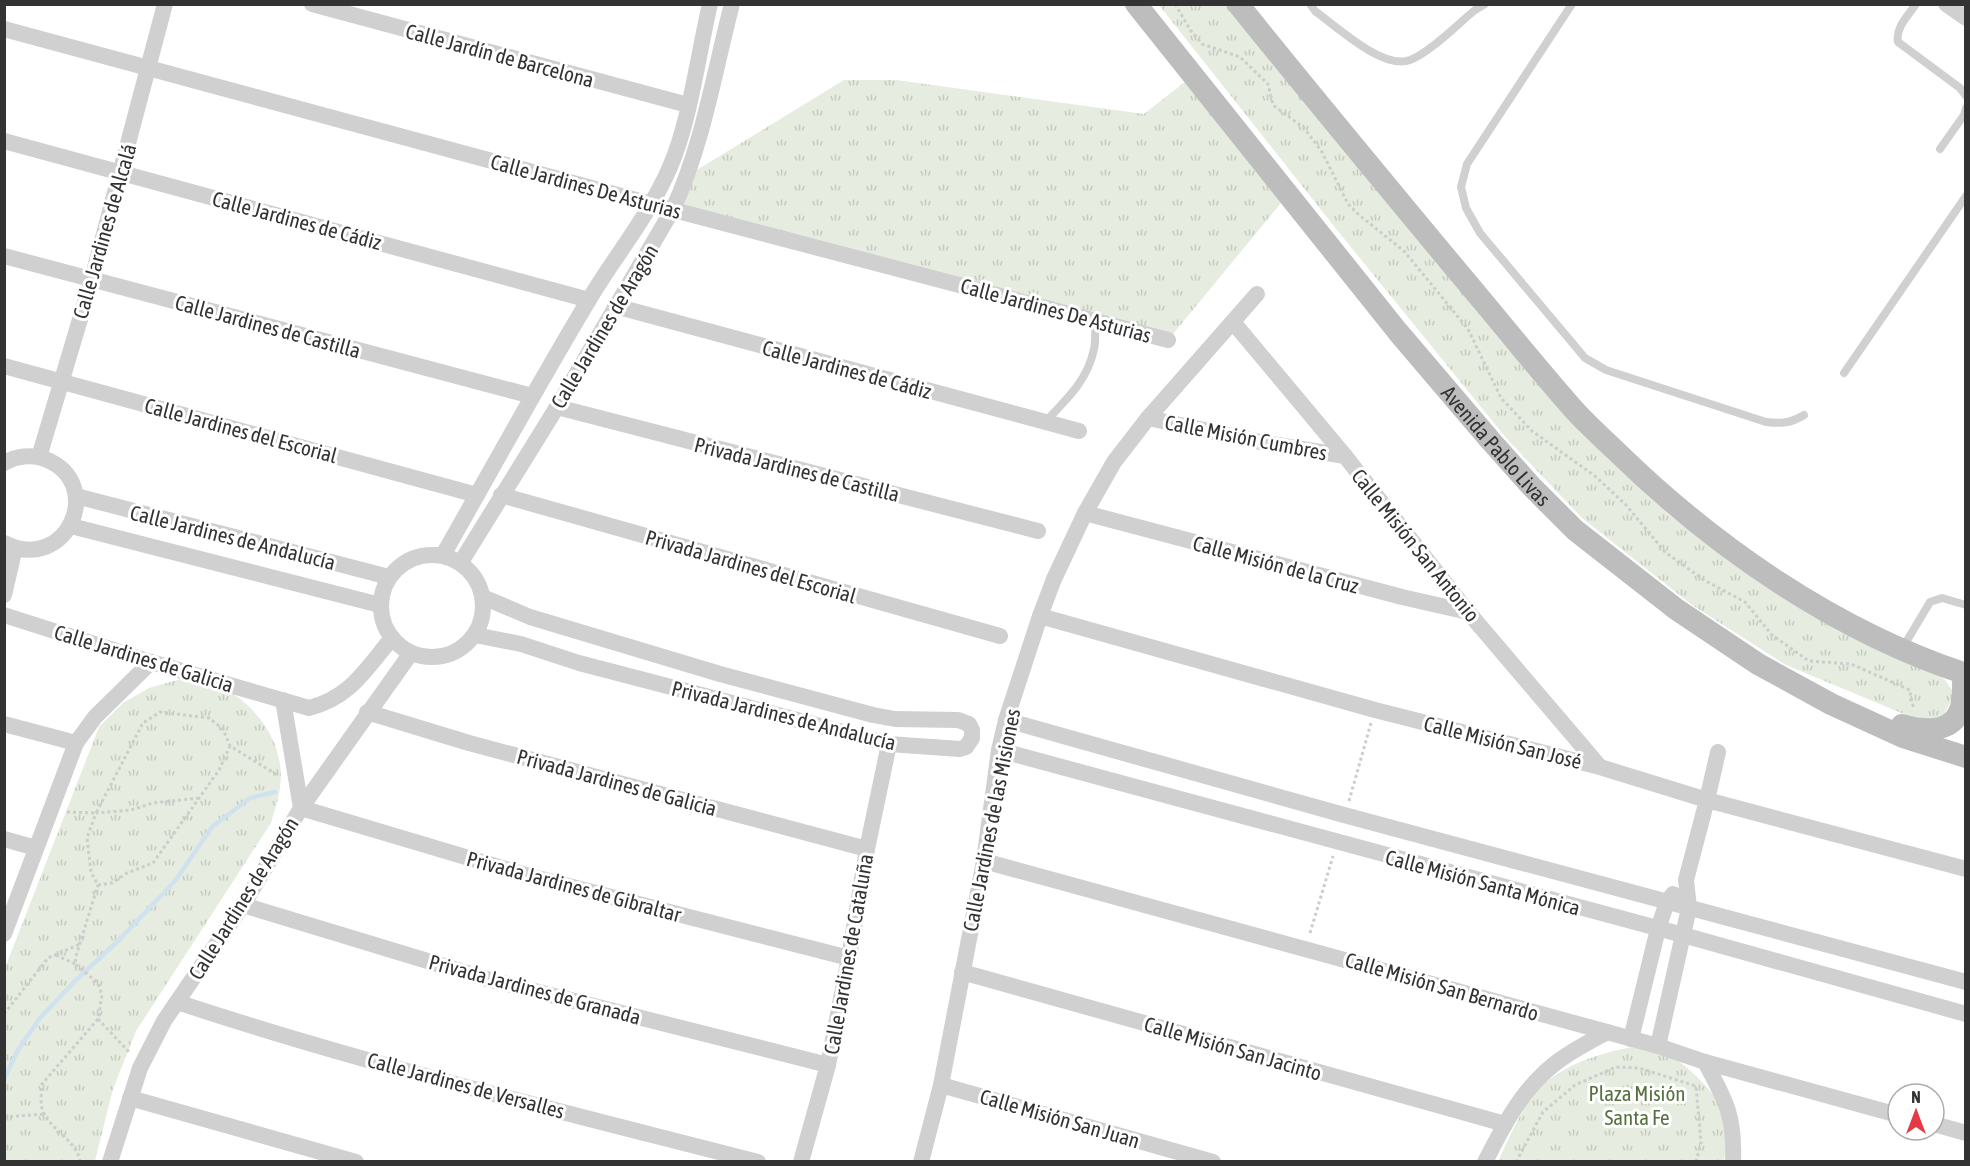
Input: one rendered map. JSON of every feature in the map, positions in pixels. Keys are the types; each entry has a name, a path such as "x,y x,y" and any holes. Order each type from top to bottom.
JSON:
{"main road":[{"name":"Avenida Pablo Livas","path":"1136,4 1398,332 1531,486 1575,530 1676,609 1758,664 1831,704 1903,736 1965,757"},
{"path":"1238,4 1351,144 1577,413 1652,486 1726,546 1799,594 1875,638 1965,672 1960,712 1943,729 1920,730 1831,704"}],"street":[{"name":"Calle Jardines de Alcalá","path":"39,457 122,172 165,4"},
{"name":"Calle Jardín de Barcelona","path":"312,4 688,105"},
{"path":"1946,4 1964,14"},
{"name":"Calle Jardines de Aragón","path":"443,555 532,396 589,300 651,204 670,166 688,105 709,5"},
{"path":"709,5 731,7"},
{"name":"Calle Jardines de Aragón","path":"460,562 557,406 673,209 683,188 706,116 731,7"},
{"name":"Calle Jardines De Asturias","path":"4,29 651,204 1168,340"},
{"name":"Calle Jardines de Cádiz","path":"4,141 589,300"},
{"name":"Calle Jardines de Castilla","path":"4,256 532,396"},
{"name":"Calle Jardines de las Misiones","path":"921,1161 941,1085 984,861 999,750 1006,720 1054,579 1085,513 1114,462 1148,418 1257,294"},
{"name":"Calle Jardines de Cádiz","path":"615,306 1079,431"},
{"name":"Calle Misión San Antonio","path":"1233,322 1345,456 1468,612 1600,767"},
{"name":"Calle Jardines del Escorial","path":"4,366 477,495"},
{"name":"Privada Jardines de Castilla","path":"557,406 1038,531"},
{"name":"Calle Misión Cumbres","path":"1148,418 1260,442 1345,456"},
{"path":"4,463 24,456 51,461 70,479 76,496 71,526 61,538 47,547 31,550 10,546 4,595"},
{"name":"Privada Jardines del Escorial","path":"501,495 1000,636"},
{"name":"Calle Jardines de Andalucía","path":"76,496 389,577"},
{"name":"Calle Misión de la Cruz","path":"1085,513 1402,597 1468,612"},
{"name":"Calle Jardines de Andalucía","path":"71,526 380,605"},
{"path":"429,554 443,555 460,562 476,577 483,597 483,617 475,635 462,648 446,655 428,657 411,653 392,638 383,623 380,605 383,588 389,577 403,563 415,557 429,554"},
{"name":"Privada Jardines de Andalucía","path":"475,635 521,644 579,663 889,744 960,749 969,744 972,730 969,724 958,720 873,715 731,677 530,617 483,597"},
{"name":"Calle Jardines de Galicia","path":"4,615 151,662 309,708 326,704 341,695 392,638"},
{"name":"Calle Misión San José","path":"1040,616 1375,710 1600,767 1707,800 1965,869"},
{"name":"Calle Jardines de Aragón","path":"110,1161 142,1066 177,1002 243,905 301,807 411,653"},
{"path":"4,934 76,743 95,717 151,662"},
{"path":"284,700 301,807"},
{"name":"Privada Jardines de Galicia","path":"367,712 469,743 867,849"},
{"name":"Calle Misión Santa Mónica","path":"1006,720 1344,815 1965,982"},
{"path":"4,723 76,743"},
{"name":"Calle Jardines de Cataluña","path":"801,1161 828,1065 867,849 889,744"},
{"name":"Calle Misión Santa Mónica","path":"999,750 1683,935 1965,1014"},
{"path":"1658,1046 1689,908 1686,880 1718,752"},
{"name":"Privada Jardines de Gibraltar","path":"301,807 377,832 526,875 849,958"},
{"path":"1336,843 1344,815"},
{"path":"4,839 36,848"},
{"name":"Calle Misión San Bernardo","path":"984,861 1306,948 1886,1112"},
{"path":"1631,1039 1666,902 1686,880"},
{"name":"Privada Jardines de Granada","path":"243,905 487,979 828,1065"},
{"name":"Calle Misión San Jacinto","path":"962,972 1505,1124"},
{"name":"Calle Jardines de Versalles","path":"177,1002 246,1025 389,1065 758,1161"},
{"path":"1485,1161 1524,1094 1542,1075 1577,1049 1607,1032"},
{"path":"1705,1062 1726,1100 1732,1122 1733,1161"},
{"name":"Calle Misión San Juan","path":"941,1085 1213,1161"},
{"path":"130,1098 356,1161"},
{"path":"1946,1127 1965,1133"}],"lane":[{"path":"1310,4 1315,11 1379,58 1395,62 1409,61 1423,53 1485,4"},
{"path":"1572,4 1467,164 1461,187 1466,208 1475,225 1585,358 1606,370 1766,422 1782,424 1804,415"},
{"path":"1916,4 1900,27 1897,35 1898,42 1960,88 1965,96"},
{"path":"1940,149 1964,115 1965,108"},
{"path":"1844,373 1965,196"},
{"path":"1045,422 1071,396 1084,376 1094,348 1095,321"},
{"path":"1902,650 1930,602 1942,598 1965,604"}],"path":[{"path":"1175,4 1191,31 1202,44 1240,57 1269,84 1273,105"},
{"path":"1344,815 1375,710"},
{"path":"75,965 98,885 91,872 87,838 96,813 143,723 160,712 209,718 223,729 230,746 298,788"},
{"path":"98,885 112,883 127,873 153,863 219,770 230,746"},
{"path":"50,812 96,813 131,810 153,803 199,798"},
{"path":"1306,948 1336,843"},
{"path":"4,1014 48,958 80,944"},
{"path":"56,954 98,983 102,994 98,1019 42,1084 42,1108 54,1128 80,1154 80,1161"},
{"path":"98,1019 142,1066"},
{"path":"1516,1161 1543,1112 1575,1085 1616,1067 1639,1068 1696,1086 1701,1142 1696,1161"},
{"path":"4,1117 45,1114"}],"green space":[{"path":"1159,5 1231,5 1499,339 1582,434 1668,514 1709,545 1839,631 1876,649 1932,671 1945,680 1952,690 1952,699 1943,716 1923,722 1786,665 1692,605 1582,518 1507,439 1333,225"},
{"path":"844,80 896,80 1144,114 1185,82 1281,203 1168,340 673,209 687,176"},
{"path":"181,679 209,683 239,698 252,709 272,737 281,770 278,800 271,823 136,1031 113,1089 95,1161 5,1162 5,968 99,727 123,703 149,688"},
{"name":"Plaza Misión Santa Fe","path":"1632,1047 1659,1052 1674,1058 1709,1089 1723,1115 1726,1139 1724,1161 1498,1162 1521,1114 1539,1088 1576,1064"}],"waterway":[{"path":"4,1079 18,1050 40,1018 175,881 212,827 250,798 275,792"}]}
